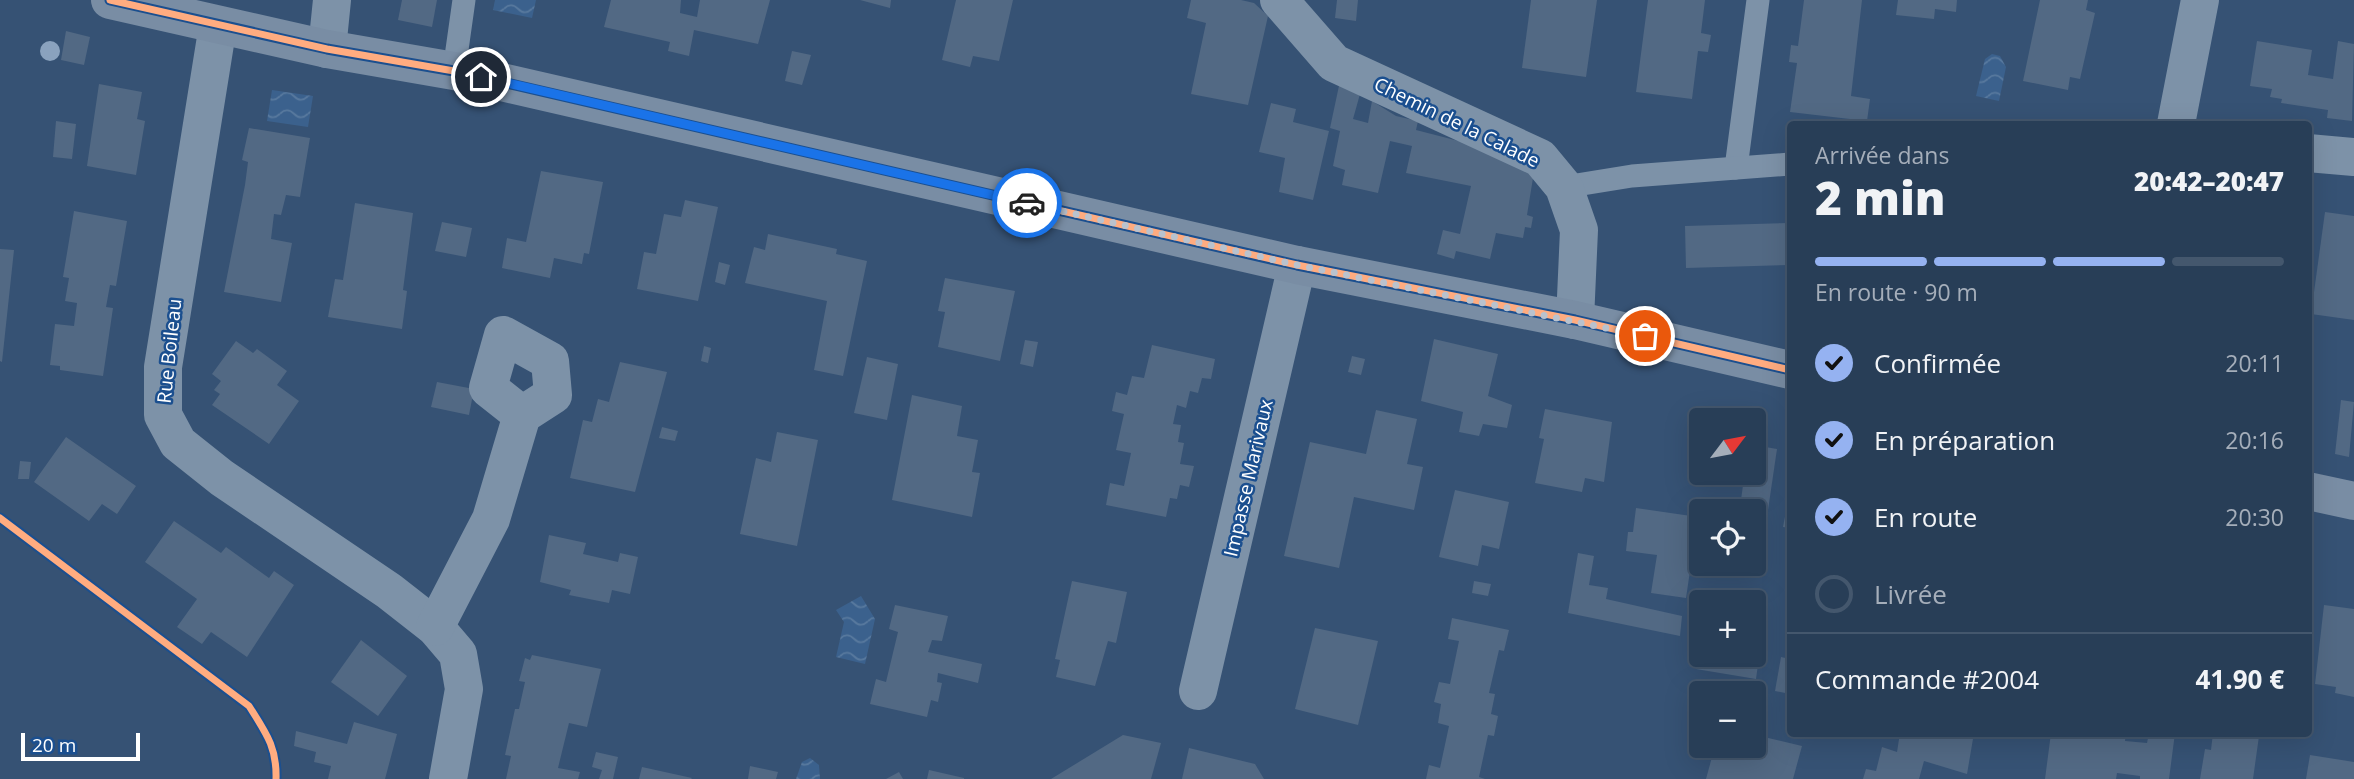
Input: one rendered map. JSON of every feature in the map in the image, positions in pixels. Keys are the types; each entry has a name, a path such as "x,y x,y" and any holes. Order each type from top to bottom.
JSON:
{"main road":[{"path":"110,0 327,49 454,71 1297,265 1575,320 1787,369"},
{"path":"2312,492 2354,500"}],"street":[{"path":"327,49 332,0"},
{"name":"Chemin de la Calade","path":"1279,0 1334,63 1540,158 1564,187 1579,230 1575,320"},
{"path":"2177,121 2200,0"},
{"name":"Rue Boileau","path":"218,26 163,367 163,415 178,443 213,471 389,592 435,627 458,654 464,689 448,779"},
{"path":"2312,153 2354,157"},
{"name":"Impasse Marivaux","path":"1198,691 1297,265"},
{"path":"435,627 491,519 523,415"}],"lane":[{"path":"454,71 464,0"},
{"path":"1736,168 1758,0"},
{"path":"1564,187 1632,176 1787,164"}],"water":[{"path":"495,0 536,0 532,18 493,10"},
{"path":"1992,54 2000,56 2006,67 1999,101 1976,96 1985,59"},
{"path":"272,90 313,96 308,127 267,121"},
{"path":"861,596 875,619 865,664 836,657 844,622 836,610"},
{"path":"810,758 819,765 820,779 796,779 802,762"}],"building":[{"path":"402,0 437,0 432,27 398,20"},
{"path":"611,0 681,0 680,13 697,17 700,0 770,0 758,44 694,30 689,56 668,51 670,42 604,27"},
{"path":"860,0 891,0 890,8"},
{"path":"956,0 1013,0 999,61 973,56 970,67 942,60"},
{"path":"1191,0 1241,0 1254,3 1268,16 1248,105 1191,94 1206,23 1187,18"},
{"path":"1337,0 1358,0 1356,21 1335,18"},
{"path":"1531,0 1597,0 1586,77 1522,68"},
{"path":"1648,0 1705,0 1701,33 1711,35 1708,52 1698,51 1692,99 1636,92"},
{"path":"1804,0 1862,0 1851,96 1870,99 1867,121 1790,112 1797,63 1789,62 1791,45 1798,46"},
{"path":"1898,0 1957,0 1956,12 1935,9 1934,19 1896,15"},
{"path":"2040,0 2088,0 2086,10 2095,13 2080,79 2070,77 2068,90 2023,81"},
{"path":"66,31 90,37 84,65 61,60"},
{"path":"2257,41 2312,50 2308,75 2333,79 2338,41 2354,44 2352,121 2327,118 2328,110 2281,103 2282,99 2270,97 2272,89 2250,86"},
{"path":"792,51 811,55 802,85 785,81"},
{"path":"1340,81 1360,94 1353,119 1368,123 1372,101 1396,116 1418,121 1416,130 1521,157 1533,178 1527,215 1533,217 1531,228 1525,227 1523,238 1496,233 1490,259 1456,251 1454,259 1437,254 1443,230 1460,234 1471,186 1406,173 1412,146 1390,141 1378,193 1342,185 1345,170 1333,166 1340,131 1330,128"},
{"path":"99,84 142,92 137,119 145,121 136,175 87,166"},
{"path":"1271,103 1296,109 1293,122 1329,131 1313,200 1279,192 1285,158 1259,152"},
{"path":"56,121 76,124 72,159 53,157"},
{"path":"249,128 310,138 300,197 286,195 281,215 274,214 271,239 292,243 281,302 224,292 245,185 248,162 242,160"},
{"path":"541,171 603,182 589,254 584,253 582,264 554,258 550,278 502,268 507,238 526,242"},
{"path":"685,200 718,207 698,301 637,289 644,252 656,254 664,214 681,217"},
{"path":"355,203 413,213 403,290 407,291 402,329 328,317 335,279 343,280"},
{"path":"74,211 127,221 116,286 110,285 106,307 113,308 103,376 60,370 60,366 50,365 55,324 74,326 77,303 65,301 69,278 63,277"},
{"path":"2325,212 2354,216 2354,320 2312,314"},
{"path":"442,222 472,228 466,257 435,251"},
{"path":"1787,223 1787,265 1686,268 1685,226"},
{"path":"768,234 837,249 836,254 867,261 843,376 814,370 827,301 745,283 754,247 765,250"},
{"path":"0,249 14,250 2,362 0,361"},
{"path":"719,262 730,265 725,285 715,282"},
{"path":"945,278 1015,291 1000,361 938,347 945,312 938,311"},
{"path":"1434,339 1498,354 1488,396 1512,405 1507,428 1483,424 1479,436 1459,432 1463,412 1421,401"},
{"path":"1025,340 1038,342 1033,367 1020,364"},
{"path":"236,341 253,353 257,349 287,371 277,385 299,401 269,444 212,405 220,394 214,390 221,381 212,374"},
{"path":"1152,345 1215,359 1211,379 1202,378 1198,393 1190,391 1186,408 1177,405 1173,424 1181,425 1178,442 1184,443 1180,464 1194,466 1189,487 1180,485 1177,499 1170,498 1166,517 1106,505 1110,483 1124,486 1131,453 1116,450 1124,414 1112,411 1116,392 1127,395 1132,376 1144,378"},
{"path":"704,346 711,348 708,363 701,361"},
{"path":"1352,356 1365,359 1361,375 1348,372"},
{"path":"867,357 898,364 887,420 854,413"},
{"path":"620,362 667,372 635,492 570,478 583,420 592,422 598,399 609,402"},
{"path":"437,382 474,389 469,415 431,407"},
{"path":"912,395 962,406 957,436 978,440 972,472 980,473 972,517 892,500"},
{"path":"2341,400 2354,402 2349,457 2335,454"},
{"path":"1545,409 1612,422 1604,482 1585,478 1582,492 1535,483 1544,439 1539,438"},
{"path":"1376,410 1417,419 1407,464 1423,467 1414,510 1354,497 1339,568 1284,556 1310,442 1366,454"},
{"path":"662,427 678,431 675,441 659,438"},
{"path":"777,432 818,440 797,546 740,534 756,458 771,462"},
{"path":"66,437 136,486 117,514 102,504 89,521 34,482"},
{"path":"1766,447 1777,449 1768,510 1766,499 1741,499 1743,485 1766,485"},
{"path":"20,461 31,462 29,479 18,479"},
{"path":"1455,490 1509,502 1499,549 1482,545 1478,566 1439,557"},
{"path":"1787,506 1787,528 1783,527"},
{"path":"1636,508 1689,516 1689,576 1686,598 1651,593 1657,555 1626,551 1628,532 1633,532"},
{"path":"174,521 221,553 226,547 269,578 274,571 294,585 247,657 211,632 202,644 177,627 197,599 145,562"},
{"path":"549,535 586,543 583,554 618,562 620,553 638,557 630,594 612,590 609,603 569,595 571,590 540,582"},
{"path":"1578,553 1594,556 1589,585 1608,588 1606,599 1682,616 1680,636 1568,613"},
{"path":"1072,581 1127,592 1116,643 1108,641 1095,686 1056,677 1060,660 1055,659"},
{"path":"1474,581 1491,584 1488,596 1472,593"},
{"path":"895,605 948,616 942,641 932,640 928,652 982,664 978,683 938,673 937,682 942,683 938,702 931,700 927,717 870,704 876,679 886,682 898,632 889,629"},
{"path":"2324,605 2354,609 2354,697 2335,693 2336,687 2315,684"},
{"path":"1452,618 1509,630 1504,651 1499,650 1489,693 1495,694 1491,714 1498,716 1494,736 1488,735 1479,777 1485,779 1426,779 1429,765 1440,768 1449,726 1438,723 1441,704 1434,702 1439,682 1450,684 1459,641 1448,639"},
{"path":"1315,628 1378,641 1358,725 1295,709"},
{"path":"361,640 407,676 378,716 331,682"},
{"path":"532,655 601,669 587,727 569,723 558,768 580,772 578,779 506,779 511,756 505,755 515,709 519,709 525,682 519,681 525,658 530,660"},
{"path":"1781,657 1787,658 1787,693 1775,691"},
{"path":"1696,667 1758,667 1756,679"},
{"path":"354,722 397,734 385,779 328,779 331,766 314,762 316,752 294,746 296,731 347,744"},
{"path":"1123,735 1161,743 1151,779 1051,779"},
{"path":"1766,737 1802,746 1793,779 1706,779 1712,758 1766,758"},
{"path":"1899,737 1973,737 1967,774 1924,761 1919,779 1863,779 1866,769 1876,771 1882,747 1897,752"},
{"path":"2050,737 2126,737 2125,741 2147,743 2148,737 2174,737 2169,779 2140,779 2140,776 2117,773 2116,779 2045,779"},
{"path":"2213,737 2259,737 2253,779 2200,779 2205,749 2211,750"},
{"path":"1189,748 1255,764 1264,779 1182,779"},
{"path":"596,752 618,757 613,779 599,779 602,770 592,767"},
{"path":"2310,755 2354,762 2354,779 2306,779"},
{"path":"750,766 778,772 776,779 748,779"},
{"path":"642,767 692,778 639,779"},
{"path":"929,770 964,778 964,779 927,779"},
{"path":"899,772 903,779 886,779"}],"cycle path":[{"path":"110,0 327,49 454,71 1297,265 1575,320 1787,369"},
{"path":"0,518 249,706 272,749 276,779"}],"way so far":[{"path":"1027,203 1297,265 1645,336"}],"route":[{"path":"481,77 1027,203"}]}
